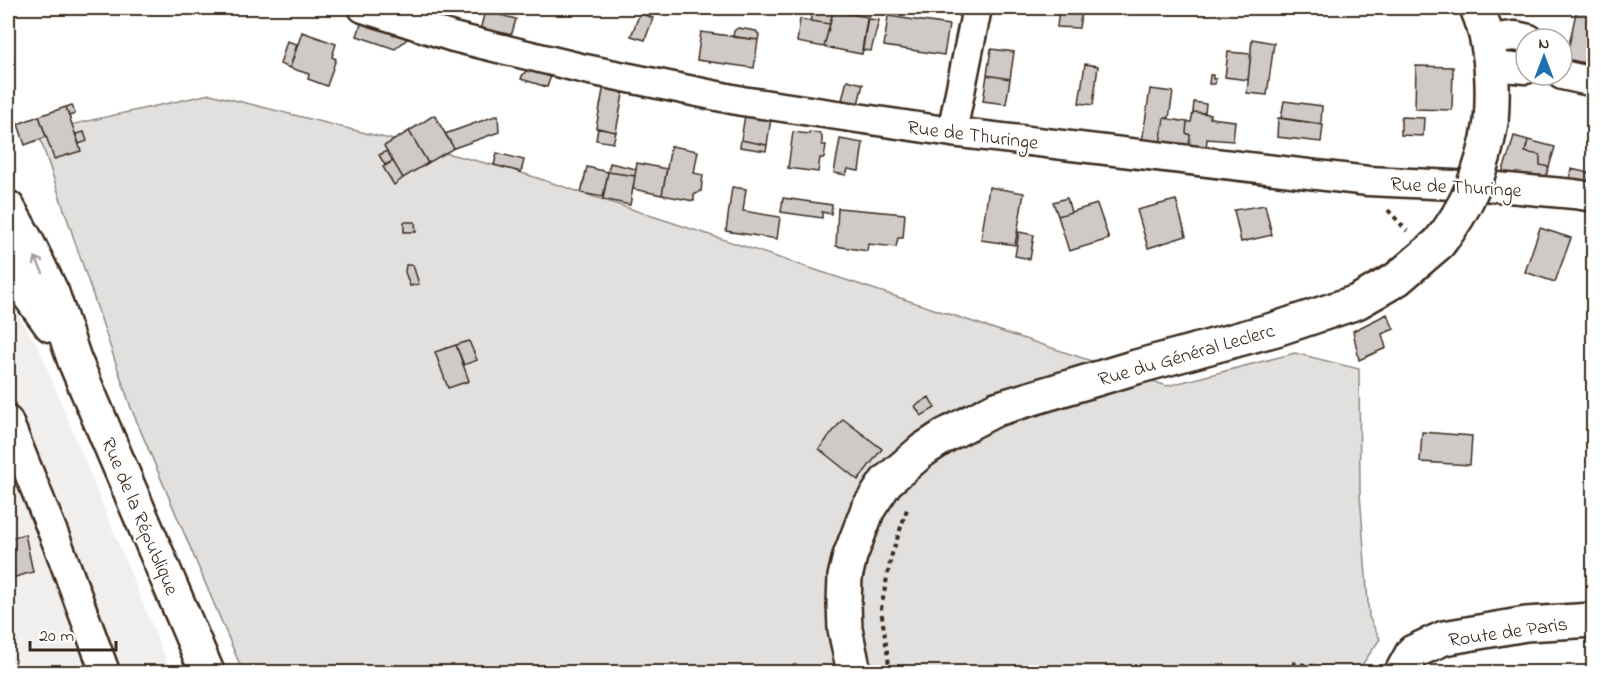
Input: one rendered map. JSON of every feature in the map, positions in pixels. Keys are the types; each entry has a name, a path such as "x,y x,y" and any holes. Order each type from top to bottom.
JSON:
{"main road":[{"name":"Rue du Général Leclerc","path":"854,672 847,638 844,603 845,577 850,556 868,509 886,482 923,450 946,435 996,410 1136,367 1276,329 1357,302 1397,279 1434,248 1461,213 1475,184 1484,160 1491,122 1493,101 1489,52 1477,8"},
{"name":"Rue de la République","path":"8,208 52,293 74,359 207,672"},
{"name":"Rue de la République","path":"8,271 35,301 74,359"},
{"name":"Route de Paris","path":"1402,672 1413,652 1444,638 1526,624 1593,620"}],"street":[{"name":"Rue de Thuringe","path":"363,8 453,37 585,69 742,101 952,132 1368,181 1497,187 1593,197"},
{"path":"952,132 977,8"},
{"path":"1489,52 1514,37"},
{"path":"1489,52 1514,63"},
{"path":"1574,78 1593,82"},
{"path":"8,421 60,550 105,672"}],"path":[{"path":"1368,181 1371,191 1409,233 1434,248"},
{"path":"890,672 881,609 891,557 907,507"},
{"path":"1292,663 1353,672"}],"shaded area":[{"path":"210,94 513,170 1167,386 1295,353 1359,369 1360,494 1369,617 1380,639 1357,672 243,672 131,408 38,132"},
{"path":"8,300 37,344 171,672 8,672"}],"building":[{"path":"641,8 656,8 654,13"},
{"path":"814,8 834,8 830,24 810,21"},
{"path":"1059,8 1082,8 1079,28 1057,27"},
{"path":"1577,8 1594,10 1594,65 1574,61 1573,27"},
{"path":"485,11 516,19 512,33 504,39 480,30"},
{"path":"833,11 868,17 862,54 824,47"},
{"path":"640,13 653,18 645,40 631,36"},
{"path":"888,16 949,25 944,55 884,46"},
{"path":"363,18 412,35 395,49 357,36"},
{"path":"800,19 830,24 824,47 797,42"},
{"path":"867,19 879,20 871,51 862,50"},
{"path":"738,28 756,31 759,35 758,40 733,37 734,31"},
{"path":"302,32 336,44 332,57 336,59 327,86 308,79 309,74 290,68"},
{"path":"701,32 758,40 754,68 697,60"},
{"path":"1252,39 1274,43 1267,95 1247,93"},
{"path":"287,41 297,44 290,68 280,64"},
{"path":"991,49 1014,52 1010,79 987,75"},
{"path":"1228,52 1251,54 1248,80 1225,77"},
{"path":"1085,64 1098,66 1093,105 1079,103"},
{"path":"1416,66 1453,67 1452,110 1415,109"},
{"path":"530,67 552,73 547,87 521,79"},
{"path":"987,75 1010,79 1006,104 983,101"},
{"path":"1210,75 1216,79 1215,84 1209,84"},
{"path":"847,80 863,84 858,104 841,104"},
{"path":"604,85 624,89 616,132 596,128"},
{"path":"1150,89 1173,92 1169,118 1164,118 1160,144 1142,142"},
{"path":"1284,101 1322,106 1321,124 1281,118"},
{"path":"1194,102 1206,104 1205,113 1193,112"},
{"path":"72,105 75,114 69,116 66,107"},
{"path":"66,107 81,151 54,159 39,116"},
{"path":"1193,112 1210,114 1210,118 1235,121 1233,141 1207,139 1206,150 1189,148 1190,135 1186,133 1187,122 1191,122"},
{"path":"434,115 454,148 428,163 409,131"},
{"path":"498,115 499,132 454,148 445,134"},
{"path":"745,115 771,118 767,145 741,140"},
{"path":"39,116 46,137 25,145 18,124"},
{"path":"1401,117 1424,118 1423,136 1401,135"},
{"path":"1164,118 1187,122 1186,133 1190,135 1189,148 1160,144"},
{"path":"1278,118 1323,125 1321,142 1277,137"},
{"path":"598,128 616,132 613,143 596,140"},
{"path":"409,131 428,163 403,178 384,146"},
{"path":"84,132 87,141 79,144 76,134"},
{"path":"793,132 820,133 822,145 826,145 824,158 820,158 818,172 788,168"},
{"path":"1514,136 1528,140 1525,152 1540,155 1540,165 1549,167 1546,176 1502,173"},
{"path":"840,139 863,143 859,171 848,169 846,175 834,173"},
{"path":"741,140 767,145 766,151 740,147"},
{"path":"1528,140 1555,147 1549,167 1540,165 1540,155 1525,152"},
{"path":"671,146 698,151 694,173 703,175 701,191 694,195 694,201 662,195"},
{"path":"387,151 393,161 385,165 379,155"},
{"path":"497,153 524,160 521,172 494,165"},
{"path":"393,161 403,178 394,185 383,167"},
{"path":"610,163 636,169 635,176 608,172"},
{"path":"637,163 667,169 662,195 633,189"},
{"path":"587,167 608,172 603,197 581,193"},
{"path":"1571,169 1594,174 1594,185 1569,180"},
{"path":"608,172 635,176 630,205 603,199"},
{"path":"732,187 746,189 743,211 780,217 777,239 726,231"},
{"path":"989,187 1024,193 1015,245 981,240"},
{"path":"783,198 832,205 831,214 822,212 822,218 781,212"},
{"path":"1067,198 1071,212 1058,216 1053,202"},
{"path":"1176,200 1186,236 1148,248 1137,210"},
{"path":"1097,204 1109,239 1069,251 1058,216"},
{"path":"1265,205 1272,235 1241,242 1234,210"},
{"path":"838,208 905,214 903,238 898,238 896,247 868,244 867,251 836,246"},
{"path":"404,222 415,222 416,232 404,232"},
{"path":"1540,228 1571,238 1555,282 1525,272"},
{"path":"1019,232 1034,235 1030,259 1015,256"},
{"path":"406,265 413,265 419,284 410,286 405,272"},
{"path":"1387,314 1394,329 1382,334 1386,348 1359,360 1353,331"},
{"path":"469,341 477,360 464,365 456,345"},
{"path":"456,345 469,381 448,388 435,352"},
{"path":"929,397 935,408 921,416 915,406"},
{"path":"843,419 882,449 858,480 819,449"},
{"path":"1422,432 1472,436 1470,465 1420,462"},
{"path":"25,534 33,572 8,579 8,539"}]}
